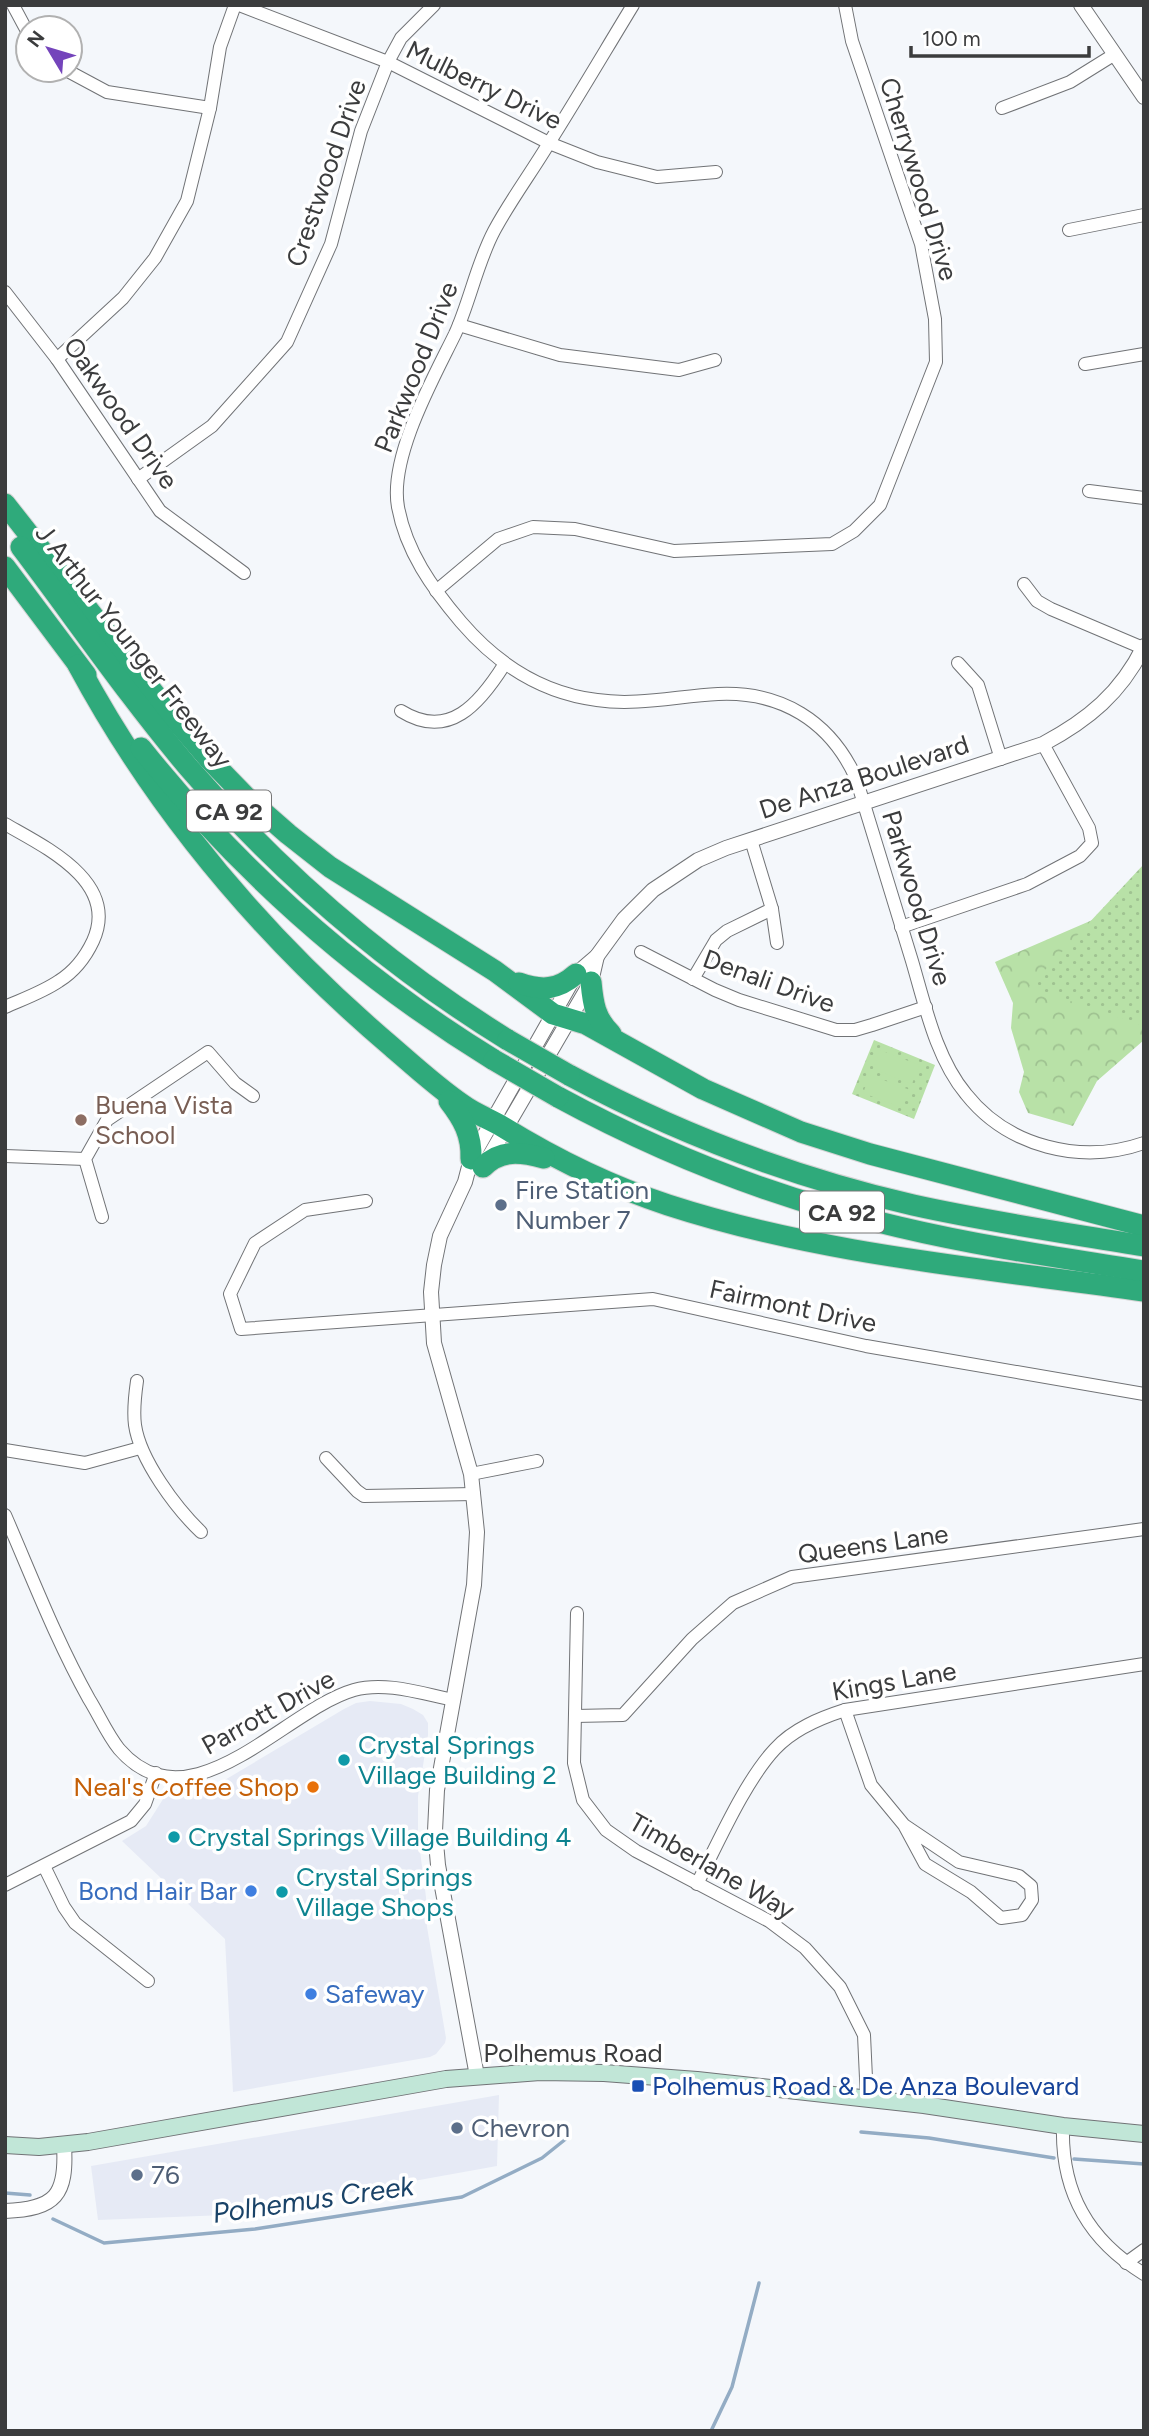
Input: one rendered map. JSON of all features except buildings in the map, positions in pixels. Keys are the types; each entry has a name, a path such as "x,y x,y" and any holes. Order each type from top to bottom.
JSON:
{"highway":[{"path":"5,504 168,712 236,787 274,823 330,867 561,1016 586,1024 721,1098 780,1125 870,1154 1144,1226"},
{"name":"J Arthur Younger Freeway","path":"5,526 164,736 249,833 314,895 373,945 445,999 508,1040 624,1104 695,1135 816,1179 940,1211 1144,1246"},
{"name":"J Arthur Younger Freeway","path":"5,567 173,787 226,845 281,900 381,983 443,1028 494,1060 558,1097 629,1133 749,1183 810,1203 936,1235 1144,1271"},
{"path":"79,665 129,752 174,817 223,880 318,981 463,1105 573,1167 667,1205 752,1229 802,1241 1144,1291"},
{"path":"495,971 526,985 545,989 584,978 598,1019 626,1046"},
{"path":"437,1085 466,1126 477,1163 518,1153 573,1167"}],"main road":[{"name":"Polhemus Road","path":"5,2145 64,2145 477,2076 540,2072 639,2075 982,2112 1063,2126 1144,2134"}],"street":[{"name":"Mulberry Drive","path":"237,5 388,62 549,143 597,162 657,177 716,172"},
{"path":"57,359 123,298 155,258 187,201 210,108 220,47 237,5"},
{"name":"Crestwood Drive","path":"138,479 212,426 287,342 331,244 361,131 388,62 401,37 434,5"},
{"name":"Parkwood Drive","path":"634,5 493,233 459,325 421,404 400,461 397,505 411,552 436,591 472,636 504,665 534,682 568,695 598,701 622,702 740,694 760,697 803,714 820,726 848,759 864,802 926,1007 950,1071 966,1094 998,1124 1031,1142 1057,1150 1100,1154 1144,1143"},
{"name":"Cherrywood Drive","path":"436,591 498,539 533,527 575,529 674,551 832,544 854,531 880,505 936,362 935,319 921,244 852,41 845,5"},
{"path":"1081,5 1144,97"},
{"path":"1002,108 1070,82 1115,54"},
{"path":"84,80 107,92 210,108"},
{"path":"1069,230 1144,215"},
{"name":"Oakwood Drive","path":"5,292 57,359 160,511 244,573"},
{"path":"459,325 560,355 679,370 715,360"},
{"path":"1085,364 1144,354"},
{"path":"1089,491 1144,498"},
{"path":"1024,584 1037,601 1051,609 1143,647"},
{"name":"De Anza Boulevard","path":"477,2076 436,1849 438,1790 476,1569 477,1532 471,1474 437,1357 431,1316 436,1250 446,1222 466,1182 597,956 633,909 662,883 698,860 751,840 1043,744 1074,727 1097,709 1118,687 1143,647"},
{"path":"958,663 978,685 1001,759"},
{"path":"401,711 421,721 437,723 453,718 480,699 504,665"},
{"path":"901,927 1027,884 1080,856 1092,843 1089,828 1043,744"},
{"path":"5,824 59,855 79,874 93,893 98,913 96,934 87,954 75,969 58,982 5,1007"},
{"path":"751,840 772,909 777,943"},
{"path":"693,979 716,940 727,931 772,909"},
{"name":"Denali Drive","path":"640,952 740,1000 836,1030 855,1030 926,1007"},
{"path":"102,1217 85,1158 107,1120 208,1052 235,1083 253,1096"},
{"path":"5,1156 85,1158"},
{"name":"Fairmont Drive","path":"366,1201 305,1209 255,1243 230,1294 241,1329 653,1299 866,1346 1144,1394"},
{"path":"137,1381 135,1425 140,1448 180,1511 201,1532"},
{"path":"5,1450 85,1462 140,1448"},
{"path":"326,1458 364,1496 474,1494"},
{"path":"471,1474 537,1461"},
{"name":"Parrott Drive","path":"5,1515 66,1657 111,1737 134,1762 156,1773 189,1777 213,1771 332,1699 356,1689 384,1687 454,1700"},
{"name":"Queens Lane","path":"575,1716 623,1715 692,1639 733,1603 792,1577 1144,1530"},
{"name":"Timberlane Way","path":"577,1613 574,1763 583,1800 606,1830 636,1851 769,1921 805,1948 840,1987 864,2035 867,2100"},
{"name":"Kings Lane","path":"697,1884 752,1780 776,1748 815,1720 845,1710 1144,1664"},
{"path":"845,1710 871,1785 904,1825 925,1864 971,1892 1001,1918 1022,1915 1032,1900 1031,1886 1019,1876 960,1862 904,1825"},
{"path":"5,1885 131,1822 145,1804 156,1773"},
{"path":"44,1866 75,1923 148,1981"},
{"path":"1063,2126 1065,2167 1083,2215 1093,2232 1126,2263 1144,2274"},
{"path":"5,2211 40,2207 55,2196 64,2180 64,2145"},
{"path":"1126,2263 1144,2250"}],"shaded area":[{"path":"370,1701 401,1704 423,1715 428,1723 418,1796 418,1836 427,1927 445,2043 430,2057 233,2092 225,1939 122,1841 146,1826 165,1796 206,1789 218,1784 344,1709 356,1703"},
{"path":"499,2095 497,2166 225,2215 98,2220 91,2166"}],"green space":[{"path":"1144,864 1144,1026 1029,987"},
{"path":"1144,877 1144,1040 1097,1081 1073,1126 1028,1113 1019,1092 1024,1072 1011,1028 1013,1003 995,962 1104,915"},
{"path":"874,1040 935,1065 914,1119 852,1094"},
{"path":"880,1050 919,1065 912,1084 873,1069"},
{"path":"870,1075 910,1090 902,1108 863,1093"}],"waterway":[{"name":"Polhemus Creek","path":"861,2132 929,2138 1054,2158"},
{"name":"Polhemus Creek","path":"53,2219 104,2243 255,2229 462,2197 542,2158 567,2138"},
{"path":"1074,2159 1144,2164"},
{"name":"Polhemus Creek","path":"5,2193 30,2195"},
{"path":"711,2431 732,2387 759,2283"}],"place":[{"name":"Buena Vista School","path":"81,1120"},
{"name":"Fire Station Number 7","path":"501,1205"},
{"name":"Crystal Springs Village Building 2","path":"344,1760"},
{"name":"Neal's Coffee Shop","path":"313,1787"},
{"name":"Crystal Springs Village Building 4","path":"174,1837"},
{"name":"Bond Hair Bar","path":"251,1891"},
{"name":"Crystal Springs Village Shops","path":"282,1892"},
{"name":"Safeway","path":"311,1994"},
{"name":"Polhemus Road & De Anza Boulevard","path":"638,2086"},
{"name":"Chevron","path":"457,2128"},
{"name":"76","path":"137,2175"}]}
